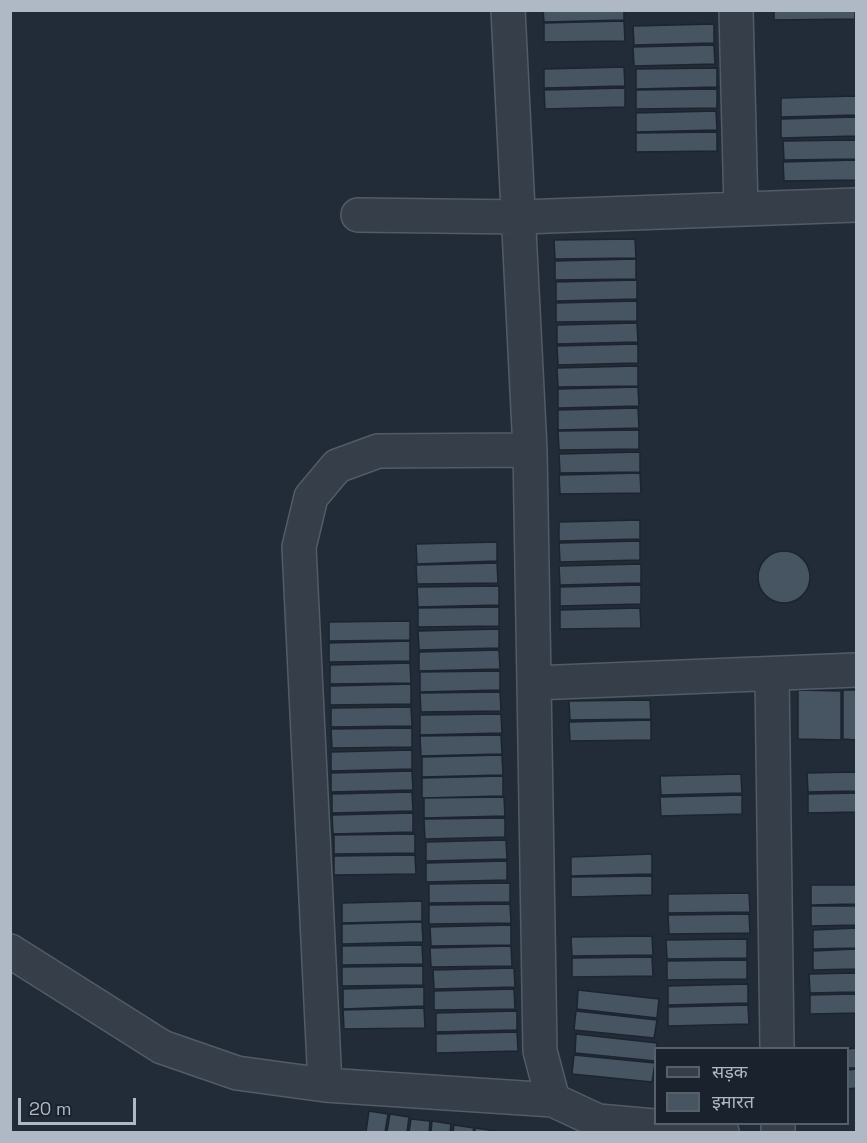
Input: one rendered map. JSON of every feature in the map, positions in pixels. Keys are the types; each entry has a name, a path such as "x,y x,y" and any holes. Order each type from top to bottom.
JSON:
{"street":[{"path":"508,10 530,450 540,1051 553,1100"},
{"path":"736,10 741,209"},
{"path":"358,215 520,217 856,205"},
{"path":"325,1085 299,548 311,497 337,466 378,451 530,450"},
{"path":"534,683 856,670"},
{"path":"772,674 777,1047"},
{"path":"10,951 162,1047 237,1073 325,1085 553,1100 598,1121 722,1132"}],"building":[{"path":"543,10 624,10 624,20 544,22"},
{"path":"774,10 855,10 855,19 774,20"},
{"path":"624,21 625,41 544,42 544,23"},
{"path":"714,24 714,43 634,45 633,26"},
{"path":"714,45 715,64 634,66 633,47"},
{"path":"624,67 625,86 544,88 544,69"},
{"path":"717,68 717,87 636,89 636,69"},
{"path":"625,88 625,107 545,109 544,90"},
{"path":"717,89 717,108 636,109 636,90"},
{"path":"856,96 856,115 781,117 781,98"},
{"path":"716,111 717,130 636,132 636,113"},
{"path":"856,117 856,136 781,138 781,119"},
{"path":"717,132 717,151 636,152 636,133"},
{"path":"856,140 856,159 784,160 783,141"},
{"path":"856,160 856,180 784,181 783,162"},
{"path":"635,239 636,258 555,259 554,240"},
{"path":"636,259 636,279 555,280 555,261"},
{"path":"637,280 637,299 556,301 556,282"},
{"path":"637,301 637,321 556,322 556,303"},
{"path":"637,323 638,342 557,344 557,325"},
{"path":"638,344 638,363 558,365 557,346"},
{"path":"638,366 638,386 558,387 557,368"},
{"path":"638,387 639,406 558,408 558,389"},
{"path":"638,408 639,428 558,430 558,410"},
{"path":"639,430 639,449 559,450 558,431"},
{"path":"640,452 640,472 560,473 559,454"},
{"path":"640,473 641,493 560,494 559,475"},
{"path":"640,520 640,539 559,541 559,522"},
{"path":"640,541 640,560 560,562 559,543"},
{"path":"497,542 497,561 417,564 416,544"},
{"path":"784,551 794,553 802,559 808,567 810,577 808,587 802,595 794,601 784,603 774,601 766,595 760,587 758,577 760,567 766,559 774,553"},
{"path":"497,563 498,583 417,584 416,565"},
{"path":"641,564 641,583 560,585 559,566"},
{"path":"641,585 641,604 560,606 560,587"},
{"path":"499,586 499,605 418,607 417,587"},
{"path":"499,607 499,626 418,627 418,608"},
{"path":"640,608 641,628 560,629 560,610"},
{"path":"410,621 410,640 329,641 329,622"},
{"path":"499,629 499,648 419,650 418,631"},
{"path":"410,641 410,661 329,662 329,643"},
{"path":"499,650 500,669 419,671 419,652"},
{"path":"410,663 411,683 330,684 330,665"},
{"path":"500,671 500,690 420,692 420,672"},
{"path":"411,684 411,704 330,705 330,686"},
{"path":"798,690 841,691 841,740 798,739"},
{"path":"843,690 856,690 856,740 843,739"},
{"path":"500,692 501,711 421,712 420,693"},
{"path":"650,700 651,719 570,720 569,701"},
{"path":"411,707 412,726 331,727 331,708"},
{"path":"501,714 502,733 420,735 420,715"},
{"path":"651,720 651,740 570,741 569,722"},
{"path":"412,728 412,747 332,748 331,729"},
{"path":"501,735 502,754 421,756 420,736"},
{"path":"412,750 412,769 331,771 331,752"},
{"path":"502,755 503,775 422,777 422,757"},
{"path":"412,771 413,790 331,792 331,773"},
{"path":"856,772 856,791 808,792 807,773"},
{"path":"741,774 742,793 661,795 660,776"},
{"path":"503,776 503,796 422,798 422,778"},
{"path":"412,792 413,811 332,813 332,794"},
{"path":"856,793 856,812 808,813 808,794"},
{"path":"742,795 742,814 661,816 660,797"},
{"path":"504,797 505,816 424,818 424,798"},
{"path":"413,813 413,832 333,834 332,815"},
{"path":"505,818 505,837 425,839 424,819"},
{"path":"415,834 415,853 334,854 334,835"},
{"path":"506,840 507,859 426,861 426,842"},
{"path":"652,854 652,874 571,876 571,857"},
{"path":"415,855 416,874 334,875 334,856"},
{"path":"507,861 507,880 426,882 426,863"},
{"path":"652,876 652,895 571,897 571,877"},
{"path":"510,883 510,902 429,903 429,884"},
{"path":"811,885 856,885 856,904 811,905"},
{"path":"749,893 750,912 668,913 668,894"},
{"path":"422,901 422,921 342,923 342,903"},
{"path":"510,904 511,923 429,924 429,905"},
{"path":"811,906 856,906 856,925 811,926"},
{"path":"749,914 750,933 669,934 668,915"},
{"path":"422,922 423,942 342,944 342,924"},
{"path":"511,925 511,945 431,946 430,927"},
{"path":"856,928 856,948 813,949 813,930"},
{"path":"652,936 653,955 572,956 571,937"},
{"path":"747,939 747,958 667,959 666,940"},
{"path":"422,945 423,964 342,965 342,946"},
{"path":"511,946 512,966 431,967 430,948"},
{"path":"856,949 856,969 813,970 813,951"},
{"path":"652,957 653,976 572,977 572,958"},
{"path":"747,960 747,979 667,980 667,961"},
{"path":"423,966 423,985 342,986 342,967"},
{"path":"514,968 515,987 434,989 433,970"},
{"path":"856,973 856,992 810,993 809,974"},
{"path":"748,984 748,1003 668,1005 668,986"},
{"path":"424,987 424,1006 343,1009 343,989"},
{"path":"514,989 515,1009 434,1010 434,991"},
{"path":"578,990 659,999 657,1018 577,1009"},
{"path":"856,994 856,1013 810,1014 810,995"},
{"path":"748,1005 749,1024 668,1026 668,1007"},
{"path":"424,1008 425,1028 344,1029 343,1010"},
{"path":"517,1011 517,1030 436,1032 436,1013"},
{"path":"576,1011 657,1020 654,1038 574,1030"},
{"path":"517,1032 518,1051 436,1053 436,1034"},
{"path":"576,1034 657,1043 657,1047 654,1047 654,1061 575,1053"},
{"path":"856,1048 856,1068 849,1068 849,1049"},
{"path":"574,1055 654,1063 652,1082 572,1074"},
{"path":"856,1069 856,1088 849,1089 849,1070"},
{"path":"369,1111 388,1114 385,1132 366,1132"},
{"path":"390,1114 409,1117 407,1132 387,1132"},
{"path":"411,1119 430,1121 429,1132 409,1132"},
{"path":"432,1121 451,1124 450,1132 431,1132"},
{"path":"454,1125 474,1128 473,1132 453,1132"},
{"path":"475,1128 495,1131 495,1132 475,1132"}]}
